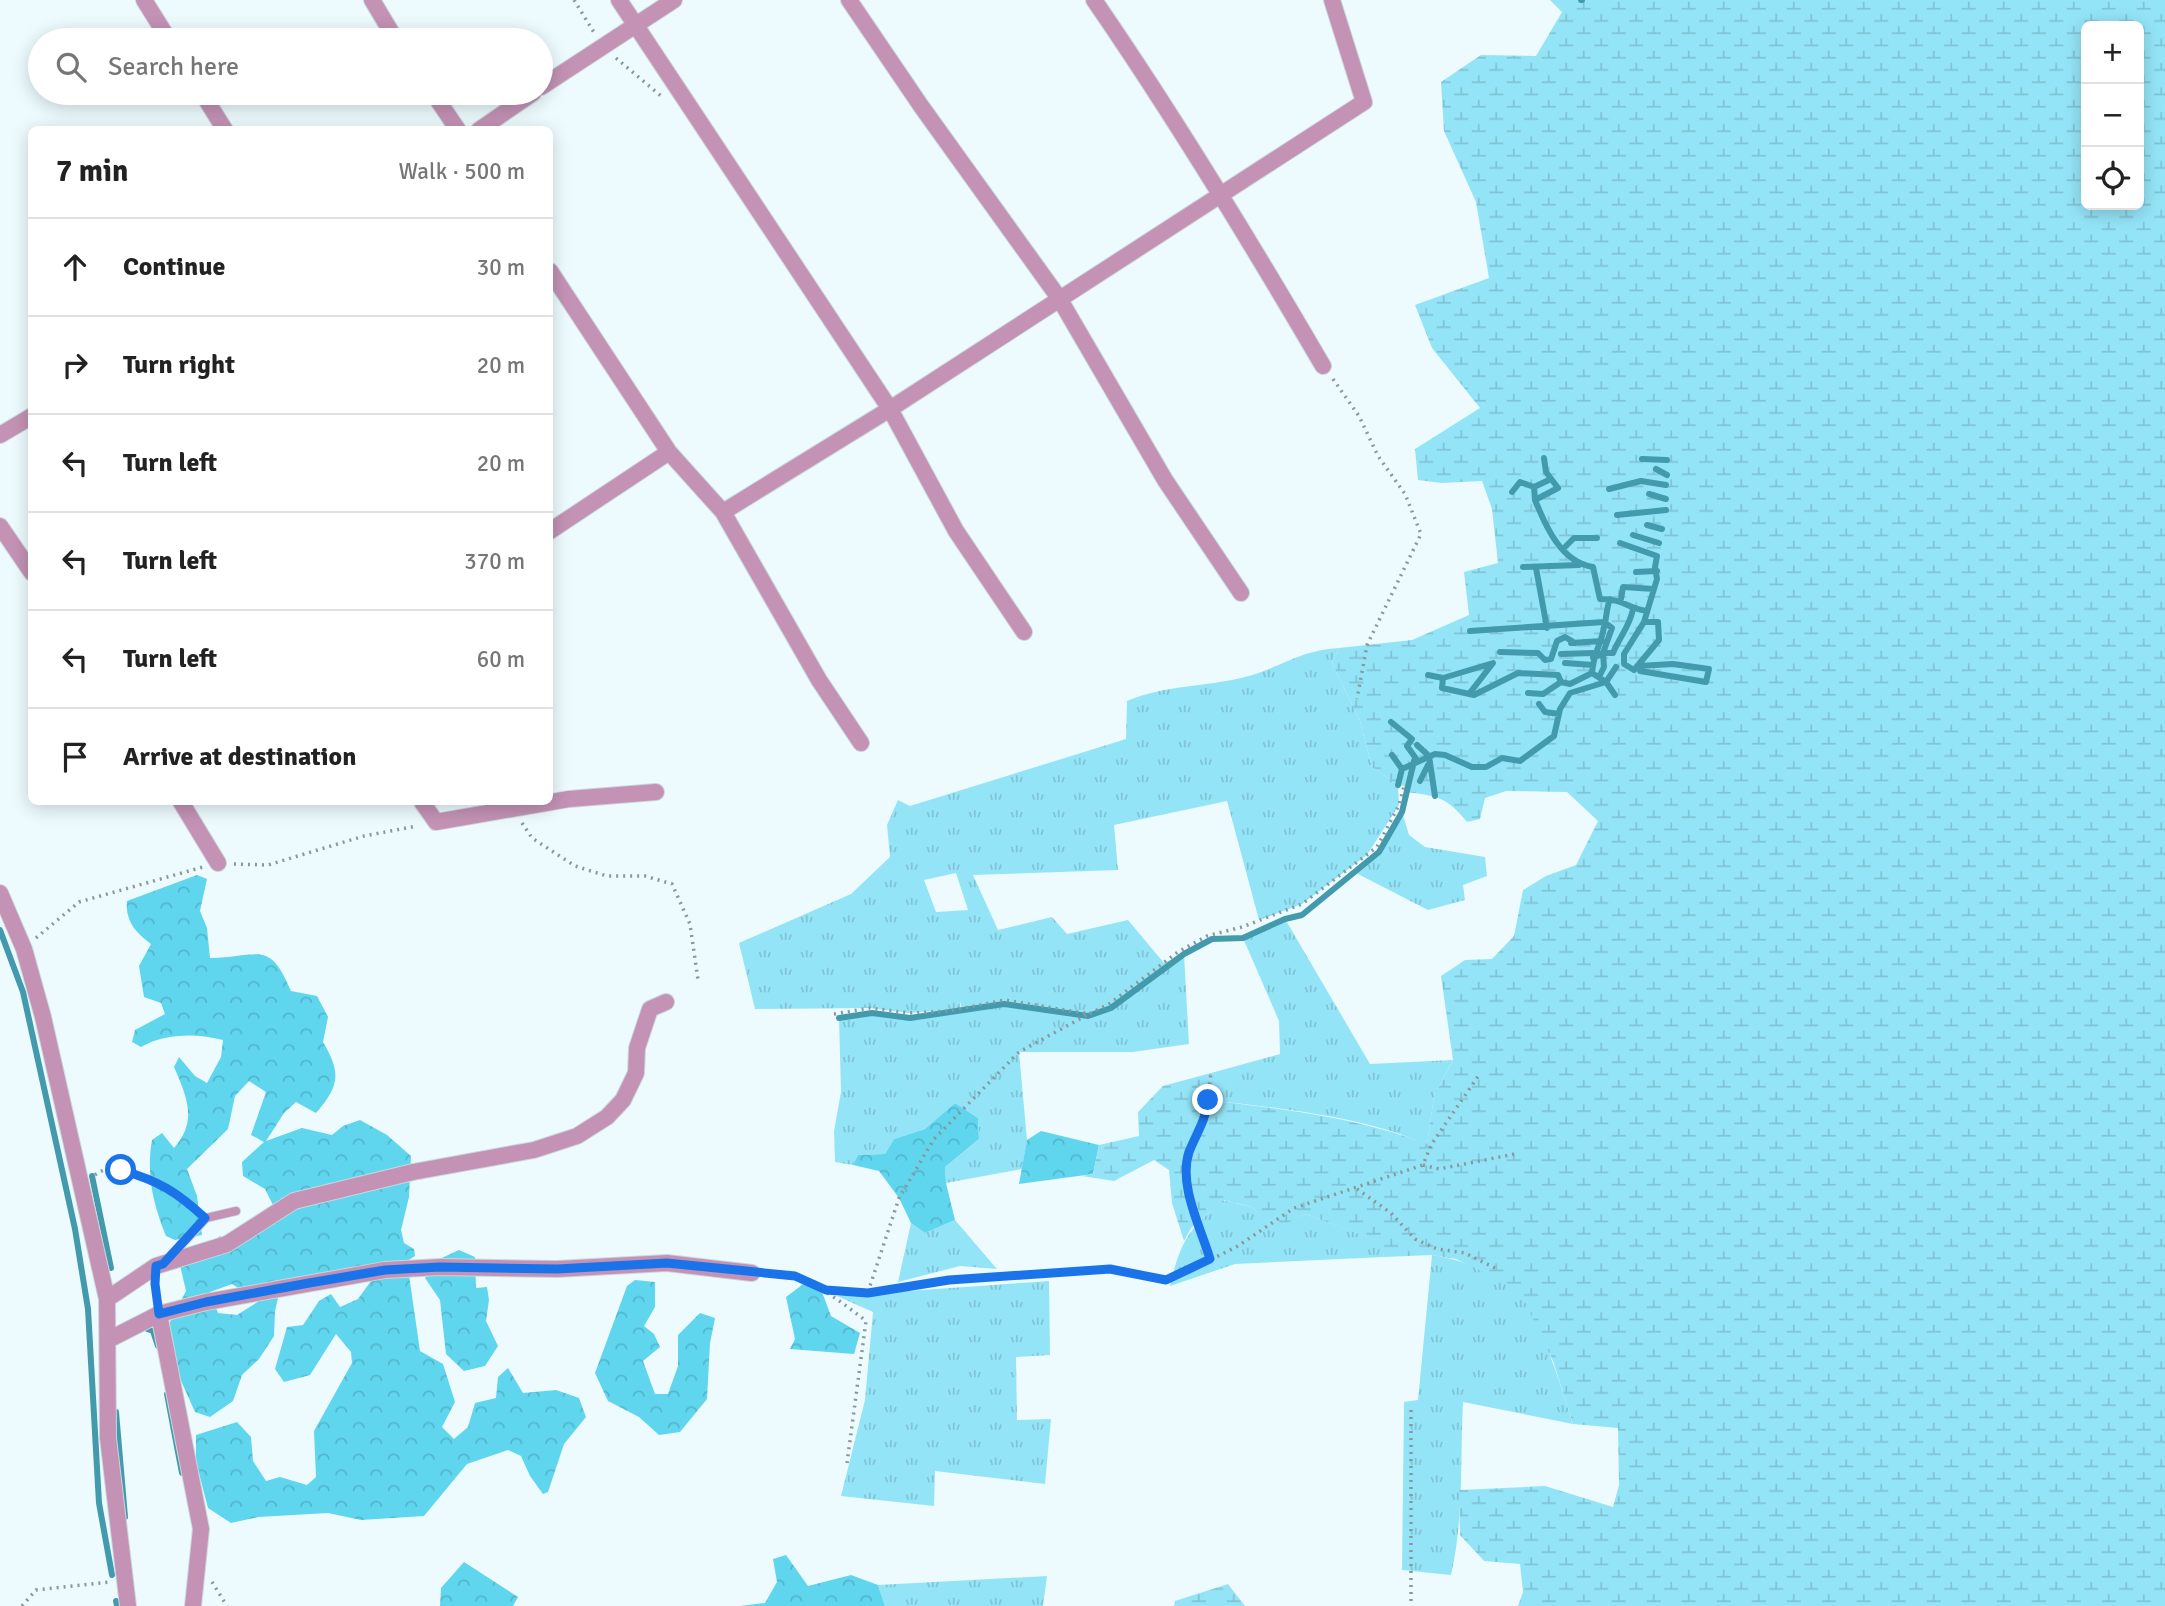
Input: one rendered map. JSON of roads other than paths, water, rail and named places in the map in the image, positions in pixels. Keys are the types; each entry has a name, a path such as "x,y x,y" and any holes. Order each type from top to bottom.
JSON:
{"street":[{"path":"144,0 162,28"},
{"path":"372,0 389,28"},
{"path":"619,0 890,409 956,531 1024,632"},
{"path":"553,79 674,0"},
{"path":"849,0 921,106 1059,298 1165,480 1241,593"},
{"path":"1094,0 1167,106 1221,192 1323,366"},
{"path":"723,512 890,409 1221,192 1364,102 1332,0"},
{"path":"209,105 223,126"},
{"path":"441,105 455,126"},
{"path":"486,126 516,105"},
{"path":"553,276 669,452 723,512 819,680 861,743"},
{"path":"0,435 28,418"},
{"path":"553,529 669,452"},
{"path":"0,526 28,567"},
{"path":"553,802 656,792"},
{"path":"183,805 218,863"},
{"path":"424,805 436,822 542,805"},
{"path":"0,893 23,949 43,1017 79,1187 107,1299 108,1438 128,1606"},
{"path":"107,1299 163,1264 227,1244 294,1201 413,1172 534,1150 577,1136 607,1117 624,1100 636,1073 637,1048 644,1023 650,1009 666,1002"},
{"path":"108,1340 159,1314 206,1302 385,1270 440,1267 557,1269 667,1263 752,1273"},
{"path":"159,1314 201,1529 193,1606"}],"lane":[{"path":"163,1264 205,1218 236,1211"}],"waterway":[{"path":"1544,458 1546,472 1558,488 1535,500 1556,542 1572,558 1593,567 1600,599 1615,600 1647,611"},
{"path":"1642,459 1667,460"},
{"path":"1656,469 1667,475"},
{"path":"1534,487 1551,479"},
{"path":"1609,489 1641,481 1666,485"},
{"path":"1512,492 1520,482 1534,487 1535,500"},
{"path":"1649,494 1666,499"},
{"path":"1617,515 1666,510"},
{"path":"1647,525 1662,529"},
{"path":"1633,535 1659,543"},
{"path":"1563,549 1574,538 1597,538"},
{"path":"1620,543 1657,556 1657,579 1644,622 1658,622 1659,640 1634,670"},
{"path":"1523,567 1579,565"},
{"path":"1536,568 1547,628"},
{"path":"1636,572 1657,571"},
{"path":"1621,599 1623,587 1654,589"},
{"path":"1610,599 1592,673 1606,682 1615,695"},
{"path":"1599,677 1604,667 1603,653 1613,653 1630,621 1633,609"},
{"path":"1470,631 1604,622 1612,628 1603,653 1593,658"},
{"path":"1634,670 1624,664 1624,654 1644,622"},
{"path":"1500,652 1538,653 1545,660 1551,659 1557,641 1565,637 1575,643"},
{"path":"1571,643 1602,641"},
{"path":"1561,654 1593,653"},
{"path":"1443,678 1493,663 1469,694"},
{"path":"1565,663 1593,665"},
{"path":"1638,666 1673,664 1709,669 1706,682 1640,671"},
{"path":"1398,785 1402,769 1435,754 1445,755 1472,767 1486,767 1502,758 1520,761 1554,736 1560,709 1570,693 1606,682 1616,667"},
{"path":"1428,675 1443,678 1442,688 1474,695 1518,673 1558,675 1561,682 1570,684 1592,673"},
{"path":"1528,693 1543,694 1561,682"},
{"path":"1539,704 1545,712 1559,714"},
{"path":"1391,722 1412,739 1407,746 1417,760"},
{"path":"1417,745 1429,756 1435,796"},
{"path":"1392,755 1402,769"},
{"path":"839,1018 872,1013 910,1018 1004,1004 1088,1016 1111,1008 1184,954 1212,939 1243,938 1285,919 1302,915 1379,852 1402,812 1414,761"},
{"path":"1420,781 1428,765"},
{"path":"0,930 23,992 75,1229 88,1309 99,1503 112,1575"},
{"path":"92,1176 111,1268"},
{"path":"142,1327 153,1331 158,1346"},
{"path":"167,1394 182,1473"},
{"path":"116,1412 125,1517"},
{"path":"116,1601 117,1606"}]}
